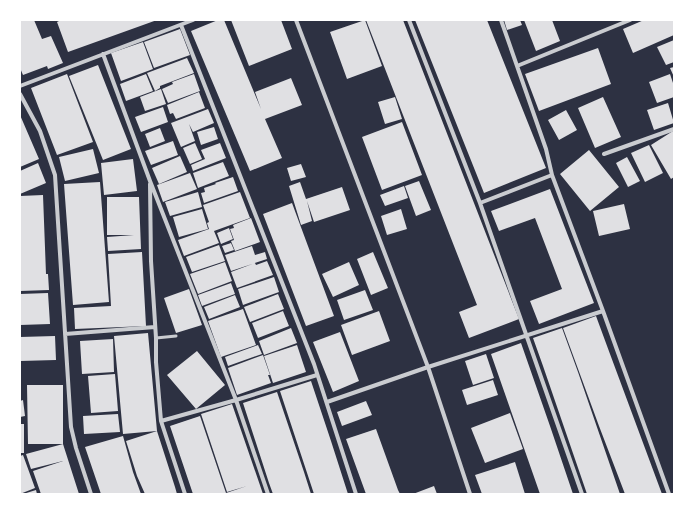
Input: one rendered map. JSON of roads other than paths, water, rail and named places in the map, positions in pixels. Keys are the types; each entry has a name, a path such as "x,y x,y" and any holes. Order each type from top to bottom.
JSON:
{"street":[{"path":"20,86 193,20"},
{"path":"296,20 428,367 470,494"},
{"path":"409,20 480,203 582,494"},
{"path":"501,20 546,149 552,175 669,494"},
{"path":"517,66 630,20"},
{"path":"181,24 317,375 356,494"},
{"path":"103,54 150,181 236,400 268,494"},
{"path":"20,94 40,131 55,174 71,427 76,448 91,494"},
{"path":"604,154 674,129"},
{"path":"480,203 552,175"},
{"path":"150,181 150,261 156,338 156,362 162,421 185,494"},
{"path":"327,402 428,367 603,311"},
{"path":"65,334 154,327"},
{"path":"162,421 317,375"}],"lane":[{"path":"156,338 176,336"}]}
